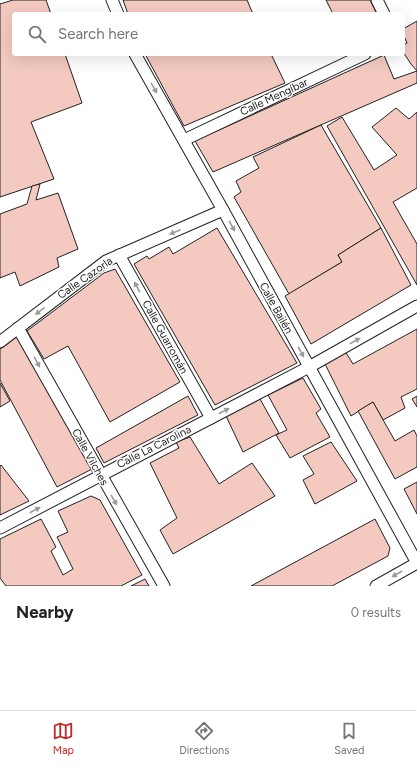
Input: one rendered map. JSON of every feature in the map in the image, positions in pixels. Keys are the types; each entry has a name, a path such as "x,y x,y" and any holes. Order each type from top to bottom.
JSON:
{"street":[{"path":"112,0 117,12"},
{"path":"377,0 383,12"},
{"name":"Calle Bailén","path":"136,56 223,210 417,563"},
{"name":"Calle Mengíbar","path":"184,140 361,56"},
{"name":"Calle Cazorla","path":"0,342 106,261 223,210"},
{"name":"Calle Guarromán","path":"119,255 211,418"},
{"name":"Calle La Carolina","path":"0,528 309,367 417,306"},
{"name":"Calle Vilches","path":"18,328 164,586"},
{"path":"376,586 417,563"}],"building":[{"path":"13,0 46,0 50,12 12,12 12,56 66,56 82,103 31,122 54,179 0,197 0,4"},
{"path":"123,0 247,0 252,12 127,12"},
{"path":"326,0 370,0 376,12 332,12"},
{"path":"417,21 417,71 405,55 405,44 407,43 405,38 405,28"},
{"path":"146,56 272,56 285,83 184,126"},
{"path":"382,56 384,56 394,79 417,71 417,83 213,172 195,141"},
{"path":"396,108 409,119 417,112 417,188 393,202 417,244 417,285 327,126 342,117 374,170 397,155 372,127"},
{"path":"321,125 381,228 338,255 342,262 289,294 234,197 241,192 236,181 259,168 253,157"},
{"path":"40,184 36,200 58,193 78,249 57,258 59,267 20,286 15,272 0,278 0,214 27,204 32,186"},
{"path":"217,228 297,363 215,405 134,264 147,256 149,259 169,247 173,254"},
{"path":"381,228 411,285 311,344 285,296 342,262 338,255"},
{"path":"115,269 180,382 110,422 68,346 44,359 27,331 104,273"},
{"path":"417,329 417,389 401,397 405,408 383,420 373,402 351,416 324,362 345,351 353,364"},
{"path":"19,335 94,468 57,487 0,380 0,349"},
{"path":"303,378 321,409 316,413 330,437 290,458 276,435 287,430 268,395"},
{"path":"0,383 10,401 0,407"},
{"path":"188,396 198,415 104,463 96,448"},
{"path":"417,396 417,407 412,399"},
{"path":"260,399 279,433 243,452 226,416"},
{"path":"373,402 395,441 414,430 417,436 417,467 395,479 358,411"},
{"path":"190,437 219,484 252,463 275,496 173,554 160,530 177,518 150,463 179,448 176,442"},
{"path":"331,442 357,481 315,504 303,480 314,474 303,456"},
{"path":"1,465 29,501 0,515 0,466"},
{"path":"417,482 417,514 404,489"},
{"path":"91,496 100,500 142,575 121,586 6,586 0,578 0,539 41,519 56,547 51,551 63,575 73,569 57,537 68,532 58,511"},
{"path":"375,519 390,548 388,556 332,586 251,586"},
{"path":"145,579 149,586 131,586"}]}
